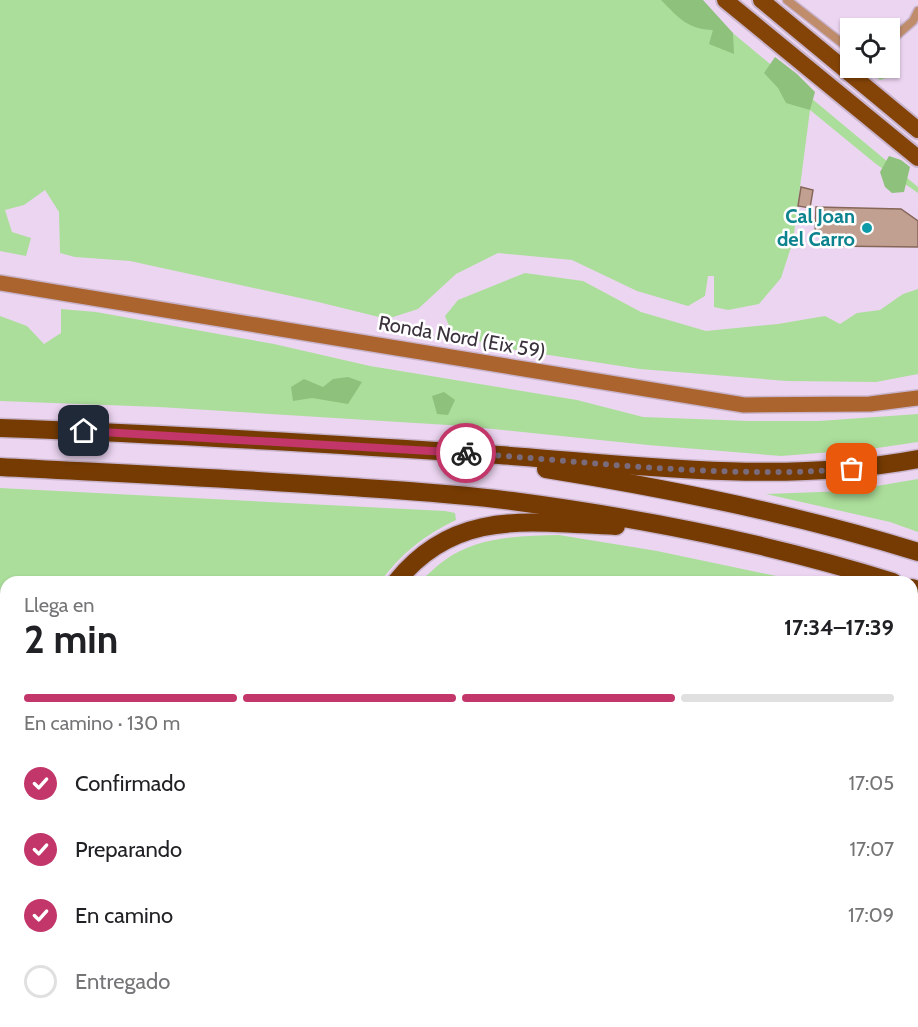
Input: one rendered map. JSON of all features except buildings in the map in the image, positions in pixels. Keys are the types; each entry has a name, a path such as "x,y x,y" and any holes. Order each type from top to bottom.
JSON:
{"highway":[{"path":"725,0 918,158"},
{"path":"761,0 918,130"},
{"path":"0,428 398,448 705,471 761,473 852,469 918,459"},
{"path":"398,448 570,473 678,494 846,531 918,552"},
{"path":"0,467 201,477 420,492 510,501 689,530 795,553 873,576"},
{"path":"402,576 439,544 456,535 489,524 514,522 689,530"}],"main road":[{"name":"Ronda Nord (Eix 59)","path":"0,283 744,405 870,404 918,398"}],"lane":[{"path":"787,0 840,41"},
{"path":"900,32 918,11"}],"green space":[{"path":"0,0 693,0 918,187 918,193 876,164 810,110 793,241 781,278 759,304 728,310 714,307 714,276 708,276 705,296 688,306 637,291 572,260 498,253 456,274 418,309 387,319 130,261 75,257 60,253 59,212 45,190 24,205 5,210 12,232 31,238 26,256 0,251"},
{"path":"661,0 703,0 733,33 734,54 709,44 713,30 690,25"},
{"path":"775,57 815,92 810,110 786,103 778,88 764,73"},
{"path":"889,156 901,160 910,167 904,192 892,193 885,187 880,172"},
{"path":"525,273 583,281 641,312 706,331 778,324 825,316 840,324 857,313 880,310 903,294 918,289 918,374 876,382 787,381 640,369 496,347 452,333 445,316 458,300"},
{"path":"61,309 96,312 274,344 370,366 577,400 643,417 819,421 918,414 918,442 870,449 781,456 464,426 159,407 0,401 0,316 27,326 44,344 61,333"},
{"path":"348,377 362,382 348,404 312,398 293,401 291,387 304,379 323,387 333,379"},
{"path":"444,392 455,400 448,415 437,414 432,396"},
{"path":"918,479 918,532 890,522 766,494 847,491"},
{"path":"0,488 445,511 455,513 456,520 433,532 414,546 385,576 0,576"},
{"path":"559,535 657,551 776,576 426,576 445,560 471,546 500,539"}],"way so far":[{"path":"466,453 705,471 761,473 852,469"}],"place":[{"name":"Cal Joan del Carro","path":"867,228"}],"route":[{"path":"84,431 466,453"}]}
